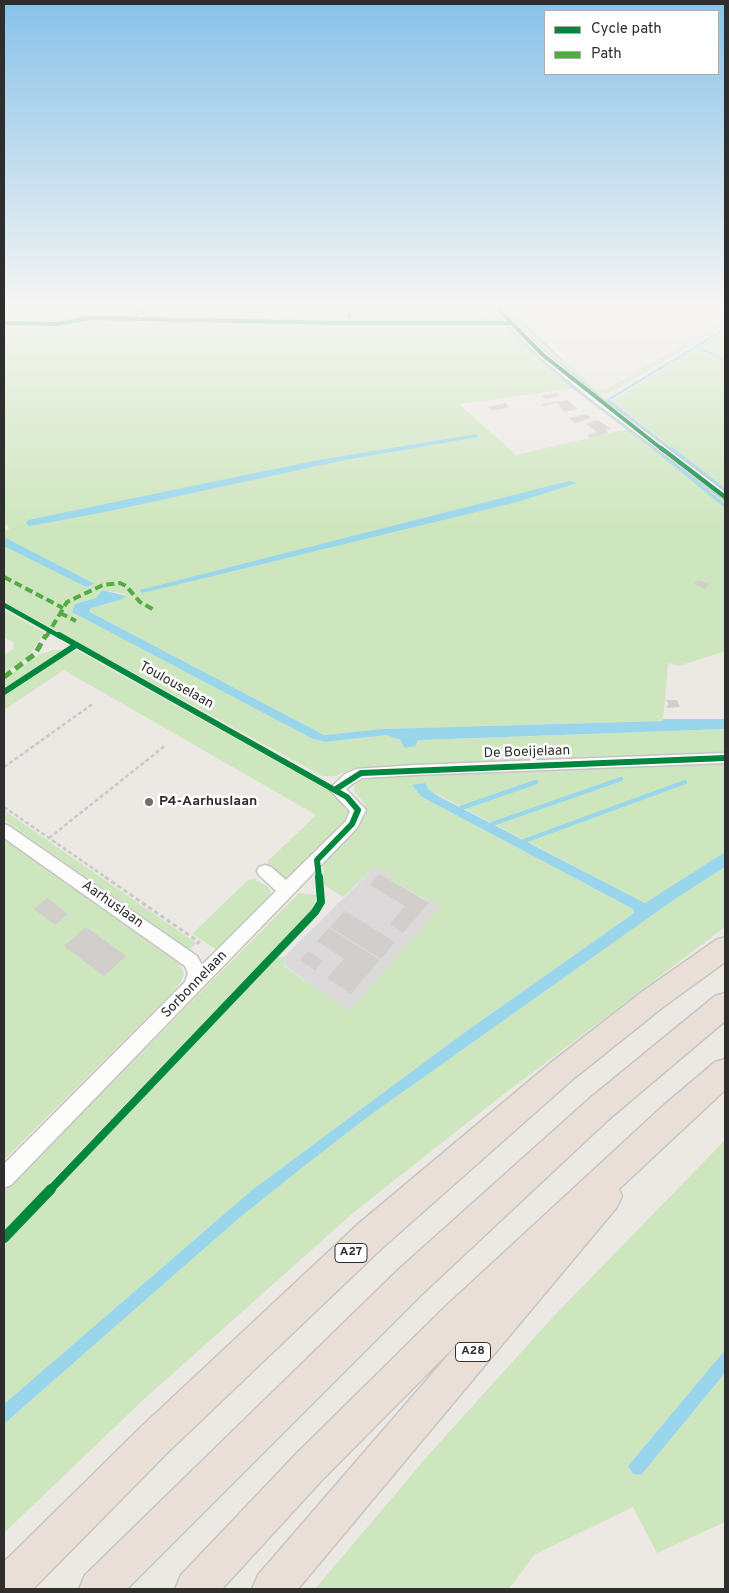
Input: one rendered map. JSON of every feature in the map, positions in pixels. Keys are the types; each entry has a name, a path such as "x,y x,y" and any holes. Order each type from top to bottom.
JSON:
{"highway":[{"name":"A27","path":"5,1589 155,1439 369,1236 563,1070 653,999 725,948"},
{"path":"99,1589 410,1282 599,1109 725,1005"},
{"path":"196,1589 310,1466 457,1319 675,1115 725,1072"},
{"name":"A28","path":"272,1589 675,1115"}],"street":[{"path":"571,378 725,498"},
{"name":"De Boeijelaan","path":"336,789 361,773 725,758"},
{"name":"Sorbonnelaan","path":"4,1178 189,992 275,883 356,818 358,810 354,803 336,789"},
{"name":"Aarhuslaan","path":"4,830 184,956 195,966 196,973 195,982 189,992"}],"path":[{"path":"595,398 634,378"},
{"path":"4,767 94,703"},
{"path":"49,838 166,746"},
{"path":"4,807 199,942 184,956"}],"shaded area":[{"path":"376,866 393,876 391,879 423,899 426,896 441,906 349,1012 285,966 284,957"}],"green space":[{"path":"4,378 568,378 578,388 459,404 516,455 632,428 725,500 725,651 679,666 668,663 663,721 381,729 324,735 89,611 91,608 120,600 126,594 102,590 96,598 75,604 72,611 313,739 325,742 387,735 393,736 403,743 415,744 421,740 725,729 725,754 354,768 336,776 322,776 4,602 4,546 86,587 94,584 4,537 4,531 9,529 7,525 4,525"},
{"path":"573,378 584,378 597,389 605,390 625,378 632,378 616,388 597,396"},
{"path":"648,378 725,378 725,488 612,401"},
{"path":"4,610 44,632 28,658 4,674 4,655 13,649 14,643 4,637"},
{"path":"53,650 63,650 4,688 4,679 40,654"},
{"path":"78,651 342,798 351,809 349,820 288,879 268,868 268,861 316,815 64,670 4,710 4,696 69,653"},
{"path":"725,762 725,852 645,903 429,790 422,797 633,909 634,913 461,1035 252,1190 4,1404 4,1245 275,958 284,957 285,967 349,1011 441,906 426,897 424,899 390,879 392,876 376,866 343,897 324,885 323,864 325,859 354,831 366,815 364,803 354,791 355,783 371,777"},
{"path":"4,810 196,943 189,950 4,820"},
{"path":"4,839 179,964 184,973 181,982 170,995 4,1160"},
{"path":"725,867 725,927 491,1104 353,1213 142,1401 4,1533 4,1424 238,1219 369,1116 675,899"},
{"path":"254,879 268,887 272,896 222,946 216,949 192,934 247,881"},
{"path":"299,893 316,895 314,907 4,1231 4,1192"},
{"path":"725,1140 725,1350 628,1466 633,1474 641,1475 725,1373 725,1522 657,1553 633,1507 534,1555 509,1589 315,1589 431,1452 553,1317"}],"water":[{"path":"476,434 478,437 340,461 105,512 29,526 26,523 28,520 313,461"},
{"path":"569,481 577,483 517,502 146,592 141,593 140,590"},
{"path":"4,537 94,584 86,587 4,546"},
{"path":"102,590 126,596 120,600 91,608 89,611 92,613 324,735 381,729 663,721 663,719 725,719 725,729 421,740 415,746 405,748 400,740 387,735 325,742 313,739 72,612 75,604 96,598"},
{"path":"425,783 429,790 440,797 645,903 725,852 725,867 675,899 369,1116 238,1219 4,1424 4,1404 252,1190 461,1035 634,913 633,909 422,797 412,785"},
{"path":"725,1350 725,1373 641,1475 633,1474 628,1466"}],"building":[{"path":"556,393 561,396 546,399 541,396"},
{"path":"567,400 578,409 564,412 557,403 544,406 541,404"},
{"path":"505,403 510,407 493,411 488,407"},
{"path":"586,414 591,418 575,423 569,418"},
{"path":"598,420 611,429 605,430 609,433 590,438 587,435 597,432 586,424"},
{"path":"698,580 709,584 705,589 694,584"},
{"path":"666,700 677,700 680,707 667,708 666,706 669,705"},
{"path":"379,874 429,903 403,933 390,924 405,906 370,885"},
{"path":"47,898 68,914 55,925 34,909"},
{"path":"345,911 395,942 381,959 330,927"},
{"path":"86,927 126,956 104,976 64,946"},
{"path":"329,928 380,960 351,994 327,978 344,959 317,941"},
{"path":"308,951 323,961 315,970 300,960"}],"waterway":[{"path":"563,378 656,450"},
{"path":"644,378 608,400 672,450"},
{"path":"654,448 725,506"},
{"path":"671,448 725,490"},
{"path":"492,824 621,779"},
{"path":"461,808 536,782"},
{"path":"524,841 685,782"}],"marked path":[{"path":"4,577 63,608"},
{"path":"4,677 35,654 67,602 103,585 120,583 126,586 140,602 156,611"},
{"path":"60,613 76,621"}],"cycle path":[{"path":"571,378 725,497"},
{"name":"Toulouselaan","path":"4,605 314,777 347,797 358,810 352,824 317,860 321,902 315,912 4,1238"},
{"path":"4,692 76,645"},
{"path":"336,789 361,773 725,758"}],"place":[{"name":"P4-Aarhuslaan","path":"149,802"}]}
